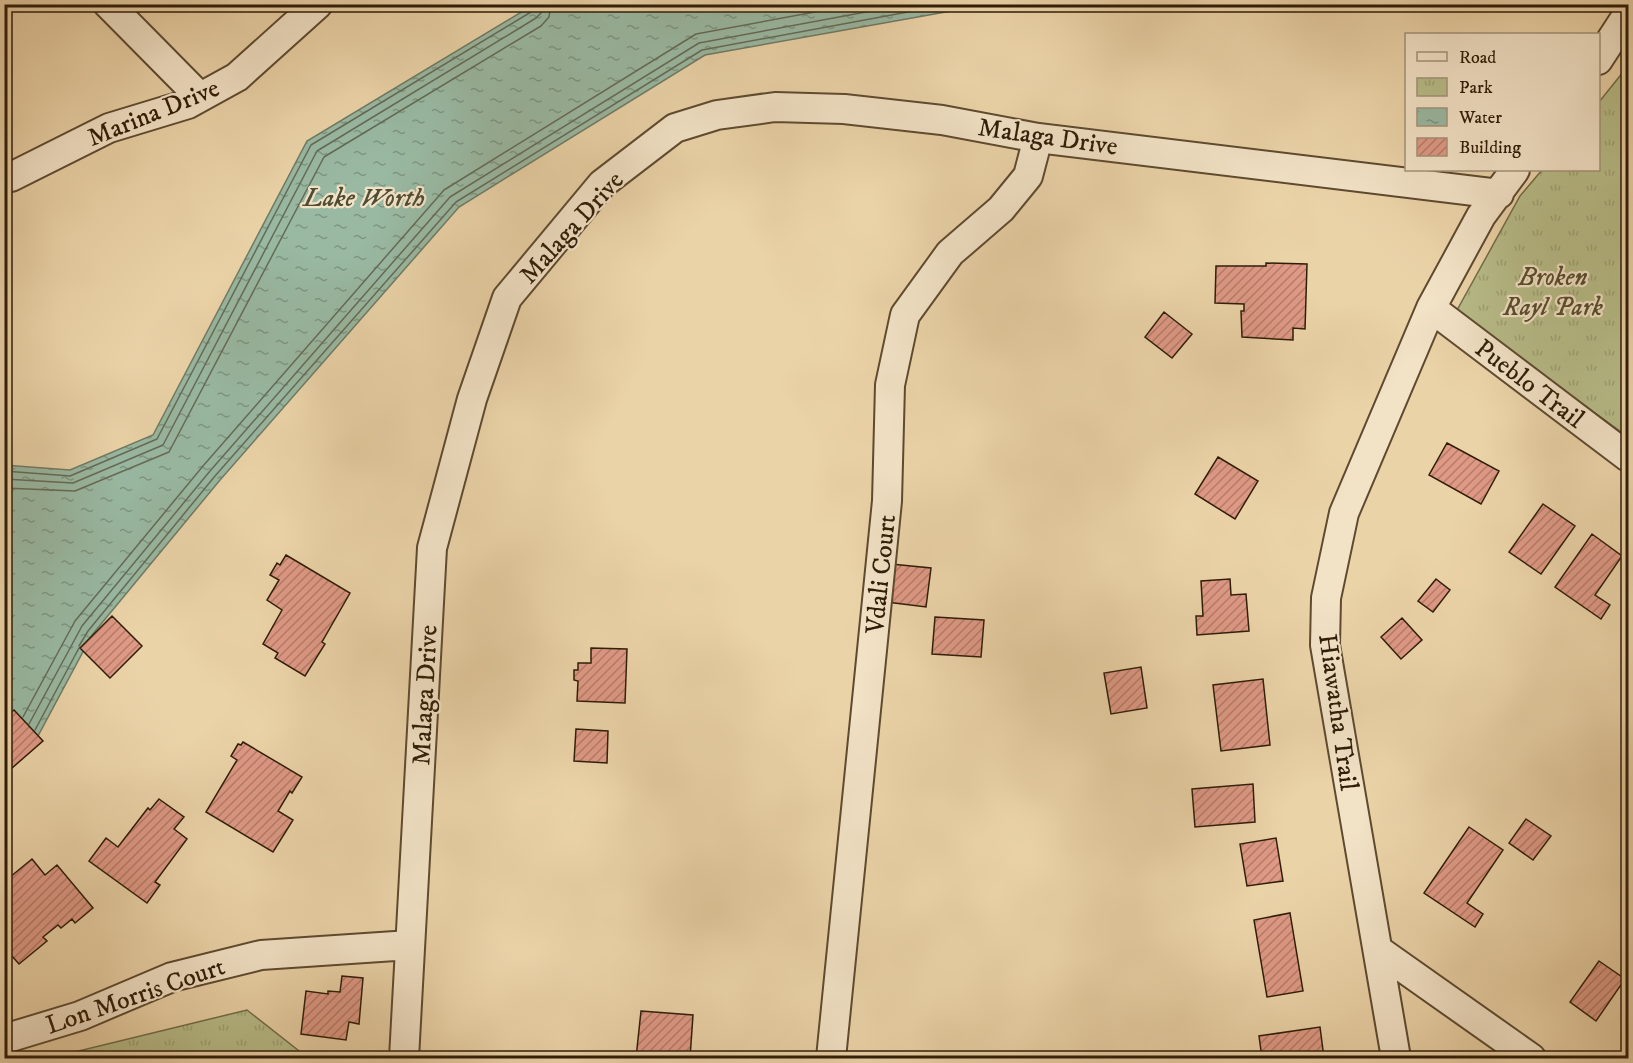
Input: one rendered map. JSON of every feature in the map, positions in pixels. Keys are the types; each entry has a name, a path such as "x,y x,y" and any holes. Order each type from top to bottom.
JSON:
{"street":[{"path":"108,4 200,97"},
{"name":"Marina Drive","path":"4,178 11,177 109,128 188,104 237,77 318,4"},
{"path":"1600,58 1629,14"},
{"name":"Malaga Drive","path":"404,1059 432,548 472,399 507,297 602,184 675,128 717,115 775,107 844,109 942,120 1038,138 1499,194"},
{"name":"Vdali Court","path":"831,1059 887,501 890,385 905,315 950,253 1001,209 1028,176 1038,138"},
{"name":"Hiawatha Trail","path":"1396,1059 1325,645 1326,598 1344,513 1431,309 1481,216 1514,171"},
{"name":"Pueblo Trail","path":"1431,309 1629,457"},
{"name":"Lon Morris Court","path":"4,1039 80,1016 172,977 261,955 410,945"},
{"path":"1378,950 1531,1059"}],"green space":[{"name":"Broken Rayl Park","path":"1628,66 1628,437 1456,312 1520,196 1541,171 1600,171 1600,101"},
{"path":"247,1010 308,1058 50,1058"}],"water":[{"name":"Lake Worth","path":"533,5 985,5 705,55 459,207 220,480 92,635 31,749 5,773 4,465 70,470 153,435 307,141"}],"building":[{"path":"1266,263 1307,264 1305,329 1293,328 1293,340 1242,337 1241,311 1244,311 1244,304 1215,303 1216,266 1266,266"},
{"path":"1164,312 1192,334 1172,358 1145,337"},
{"path":"1447,443 1499,471 1481,504 1429,475"},
{"path":"1218,457 1258,481 1235,519 1195,494"},
{"path":"1543,504 1575,526 1541,574 1509,552"},
{"path":"1592,534 1622,556 1595,595 1610,605 1601,619 1555,587"},
{"path":"286,555 350,593 322,642 325,644 305,676 275,658 278,653 263,644 282,610 267,600 279,580 270,575 277,563 280,565"},
{"path":"891,564 931,568 926,607 887,602"},
{"path":"1230,579 1231,595 1246,594 1249,631 1197,635 1196,616 1203,616 1201,581"},
{"path":"1436,579 1450,590 1433,612 1418,601"},
{"path":"112,616 142,646 110,678 80,648"},
{"path":"935,617 984,620 981,657 932,654"},
{"path":"1402,618 1422,640 1401,659 1381,637"},
{"path":"591,648 627,649 625,703 577,701 578,681 574,680 574,670 578,670 578,663 591,663"},
{"path":"1141,667 1147,708 1111,714 1104,673"},
{"path":"1263,679 1270,745 1221,751 1213,685"},
{"path":"14,710 43,741 12,768 4,761 4,744 9,739 4,734 4,718"},
{"path":"576,729 608,731 607,763 574,761"},
{"path":"243,742 302,777 278,811 293,820 273,852 206,812 237,760 231,756 238,744 241,745"},
{"path":"1253,784 1255,822 1195,827 1192,789"},
{"path":"159,799 184,817 174,829 187,839 155,882 160,885 147,903 89,861 106,838 118,847 148,808 150,810"},
{"path":"1526,819 1551,836 1533,860 1509,843"},
{"path":"1469,827 1503,850 1467,903 1483,914 1475,927 1424,893"},
{"path":"1276,838 1283,881 1247,886 1240,844"},
{"path":"32,859 45,875 57,865 93,908 75,923 72,919 61,928 58,925 43,937 47,941 19,964 4,947 4,882"},
{"path":"1290,913 1303,991 1267,997 1254,920"},
{"path":"1599,961 1625,979 1596,1021 1570,1002"},
{"path":"342,976 363,978 359,1024 349,1022 346,1040 301,1034 306,991 328,994 328,991 340,992"},
{"path":"641,1011 693,1015 690,1058 636,1058"},
{"path":"1320,1027 1324,1058 1262,1058 1259,1036"}]}
